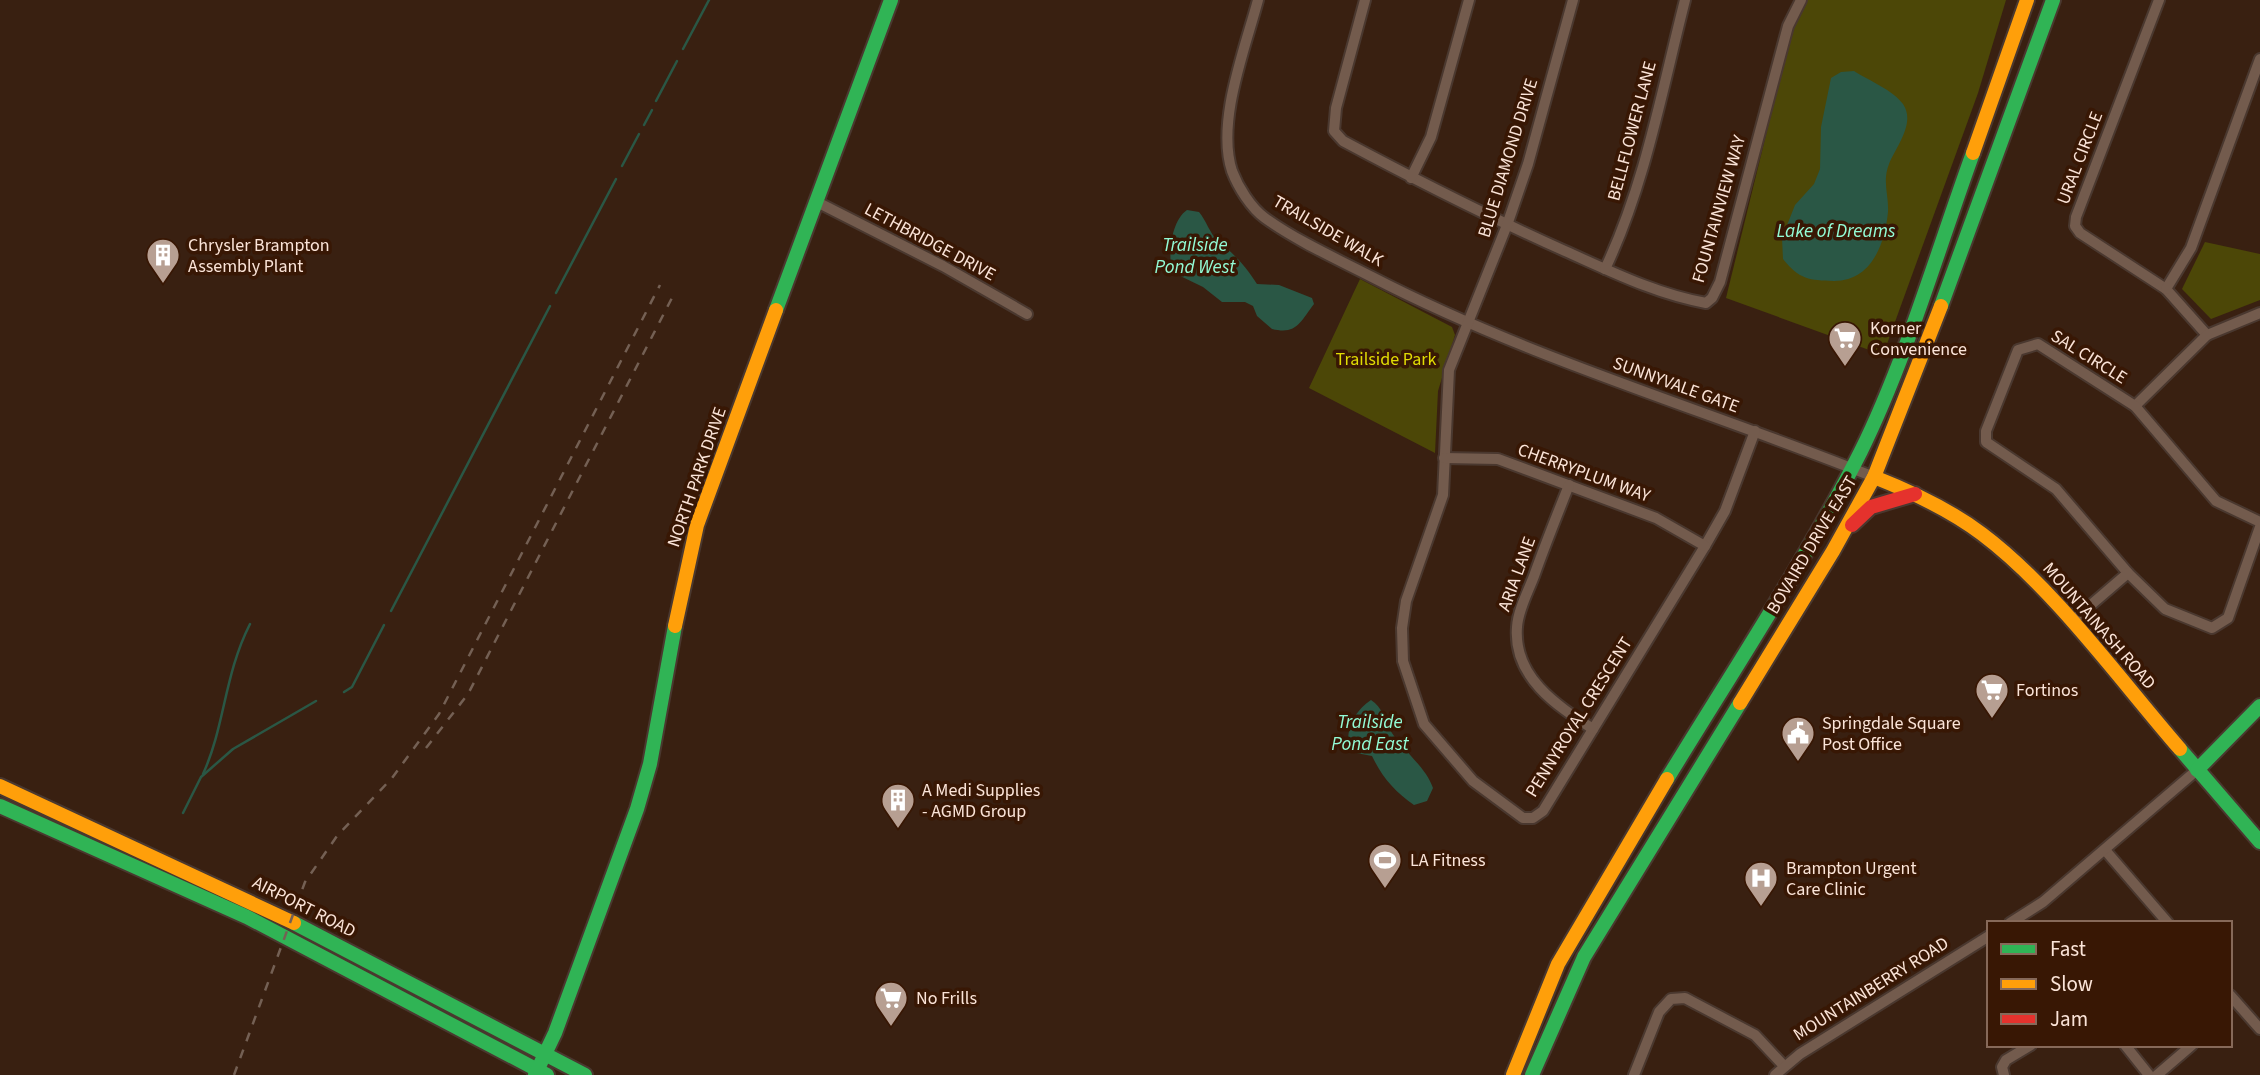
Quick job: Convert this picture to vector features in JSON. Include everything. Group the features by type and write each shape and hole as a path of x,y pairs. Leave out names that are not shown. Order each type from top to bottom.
{"main road":[{"name":"NORTH PARK DRIVE","path":"540,1073 637,808 650,764 683,583 697,525 891,0"},
{"name":"BOVAIRD DRIVE EAST","path":"1513,1075 1558,964 1615,863 1794,573 1853,468 1903,348 2026,0"},
{"name":"BOVAIRD DRIVE EAST","path":"1532,1075 1573,978 1627,883 1843,533 1874,477 1915,377 2053,0"},
{"name":"MOUNTAINASH ROAD","path":"1874,477 1958,516 1998,543 2071,622 2260,842"},
{"path":"1843,533 1871,508 1915,494"},
{"path":"2197,770 2260,706"},
{"name":"AIRPORT ROAD","path":"0,786 257,904 585,1075"},
{"name":"AIRPORT ROAD","path":"0,806 247,917 540,1073"},
{"path":"1615,863 1627,883"}],"street":[{"name":"TRAILSIDE WALK","path":"1258,0 1228,121 1227,150 1243,194 1263,217 1414,299 1468,323"},
{"name":"FOUNTAINVIEW WAY","path":"1365,0 1336,107 1334,131 1343,141 1507,225 1605,269 1706,303 1712,298 1720,282 1788,26 1801,0"},
{"path":"1411,178 1431,136 1469,0"},
{"name":"BLUE DIAMOND DRIVE","path":"1468,323 1528,164 1573,0"},
{"name":"BELLFLOWER LANE","path":"1605,269 1623,231 1634,195 1685,0"},
{"name":"URAL CIRCLE","path":"2160,0 2076,217 2075,226 2080,233 2166,289 2207,335"},
{"path":"2166,289 2191,248 2260,59"},
{"name":"LETHBRIDGE DRIVE","path":"817,202 943,266 1027,314"},
{"path":"2135,406 2207,335 2260,313"},
{"name":"SUNNYVALE GATE","path":"1468,323 1547,357 1755,431 1874,477"},
{"name":"PENNYROYAL CRESCENT","path":"1468,323 1449,370 1443,495 1405,601 1403,661 1424,724 1473,781 1523,818 1534,818 1543,811 1705,546 1724,511 1755,431"},
{"name":"SAL CIRCLE","path":"2038,344 2135,406 2216,501 2260,524 2228,618 2212,628 2165,609 2128,573 2056,489 1986,442 1986,431 2018,350 2028,345 2038,344"},
{"name":"CHERRYPLUM WAY","path":"1444,458 1498,460 1656,518 1705,546"},
{"name":"ARIA LANE","path":"1569,485 1523,604 1517,625 1518,647 1523,666 1546,696 1593,729"},
{"path":"2071,622 2128,573"},
{"path":"2013,921 2043,902 2197,770"},
{"path":"2105,850 2166,921"},
{"name":"MOUNTAINBERRY ROAD","path":"1775,1075 1784,1066 1987,937"},
{"path":"1634,1075 1659,1012 1671,999 1685,998 1755,1035 1784,1066"},
{"path":"2235,1009 2260,1029"},
{"path":"2004,1075 2002,1067 2006,1060 2028,1047"},
{"path":"2127,1047 2148,1075"},
{"path":"2157,1075 2190,1047"}],"green space":[{"path":"1807,0 2006,0 1978,93 1883,355 1726,298 1791,33"},
{"path":"2205,242 2260,254 2260,300 2211,319 2182,289"},
{"name":"Trailside Park","path":"1360,279 1452,327 1455,335 1438,391 1435,453 1309,388"}],"water":[{"name":"Lake of Dreams","path":"1854,71 1893,94 1906,111 1906,127 1887,171 1888,212 1884,236 1874,258 1858,275 1834,281 1811,279 1800,275 1783,259 1782,238 1795,205 1814,184 1820,169 1821,127 1831,78 1841,72"},
{"name":"Trailside Pond West","path":"1187,210 1199,212 1215,238 1239,261 1257,284 1279,285 1312,298 1314,304 1297,326 1287,330 1272,329 1257,316 1253,306 1245,302 1222,302 1203,287 1172,272 1172,238 1177,222"},
{"name":"Trailside Pond East","path":"1371,700 1380,709 1394,736 1429,780 1433,788 1427,801 1414,805 1390,784 1372,756 1351,752 1349,730 1355,716"}],"waterway":[{"path":"683,49 709,0"},
{"path":"656,101 677,61"},
{"path":"644,125 652,110"},
{"path":"622,166 639,134"},
{"path":"556,293 616,179"},
{"path":"391,611 550,306"},
{"path":"203,774 216,737 235,662 250,624"},
{"path":"344,692 352,687 384,625"},
{"path":"183,813 201,777 233,749 316,701"}],"railway":[{"path":"234,1075 305,882 337,836 392,778 439,714 660,285"},
{"path":"426,748 468,694 675,292"}],"traffic: fast":[{"path":"776,310 891,0"},
{"path":"1941,306 2053,0"},
{"path":"1667,779 1792,576 1861,451 1893,380 1973,153"},
{"path":"535,1075 555,1033 637,809 650,764 675,626"},
{"path":"1532,1075 1584,957 1740,703"},
{"path":"2197,770 2260,706"},
{"path":"2180,749 2260,842"},
{"path":"0,806 247,917 547,1075"},
{"path":"294,923 585,1075"}],"traffic: slow":[{"path":"1973,153 2027,0"},
{"path":"1740,703 1833,551 1874,477 1941,306"},
{"path":"675,626 697,525 776,310"},
{"path":"1874,477 1957,517 2009,556 2086,636 2180,749"},
{"path":"1513,1075 1558,964 1667,779"},
{"path":"0,786 294,923"}],"traffic: jam":[{"path":"1852,525 1871,507 1915,494"}],"place":[{"name":"Chrysler Brampton Assembly Plant","path":"163,285"},
{"name":"Korner Convenience","path":"1845,368"},
{"name":"Fortinos","path":"1992,720"},
{"name":"Springdale Square Post Office","path":"1798,763"},
{"name":"A Medi Supplies - AGMD Group","path":"898,830"},
{"name":"LA Fitness","path":"1385,890"},
{"name":"Brampton Urgent Care Clinic","path":"1761,908"},
{"name":"No Frills","path":"891,1028"}]}
